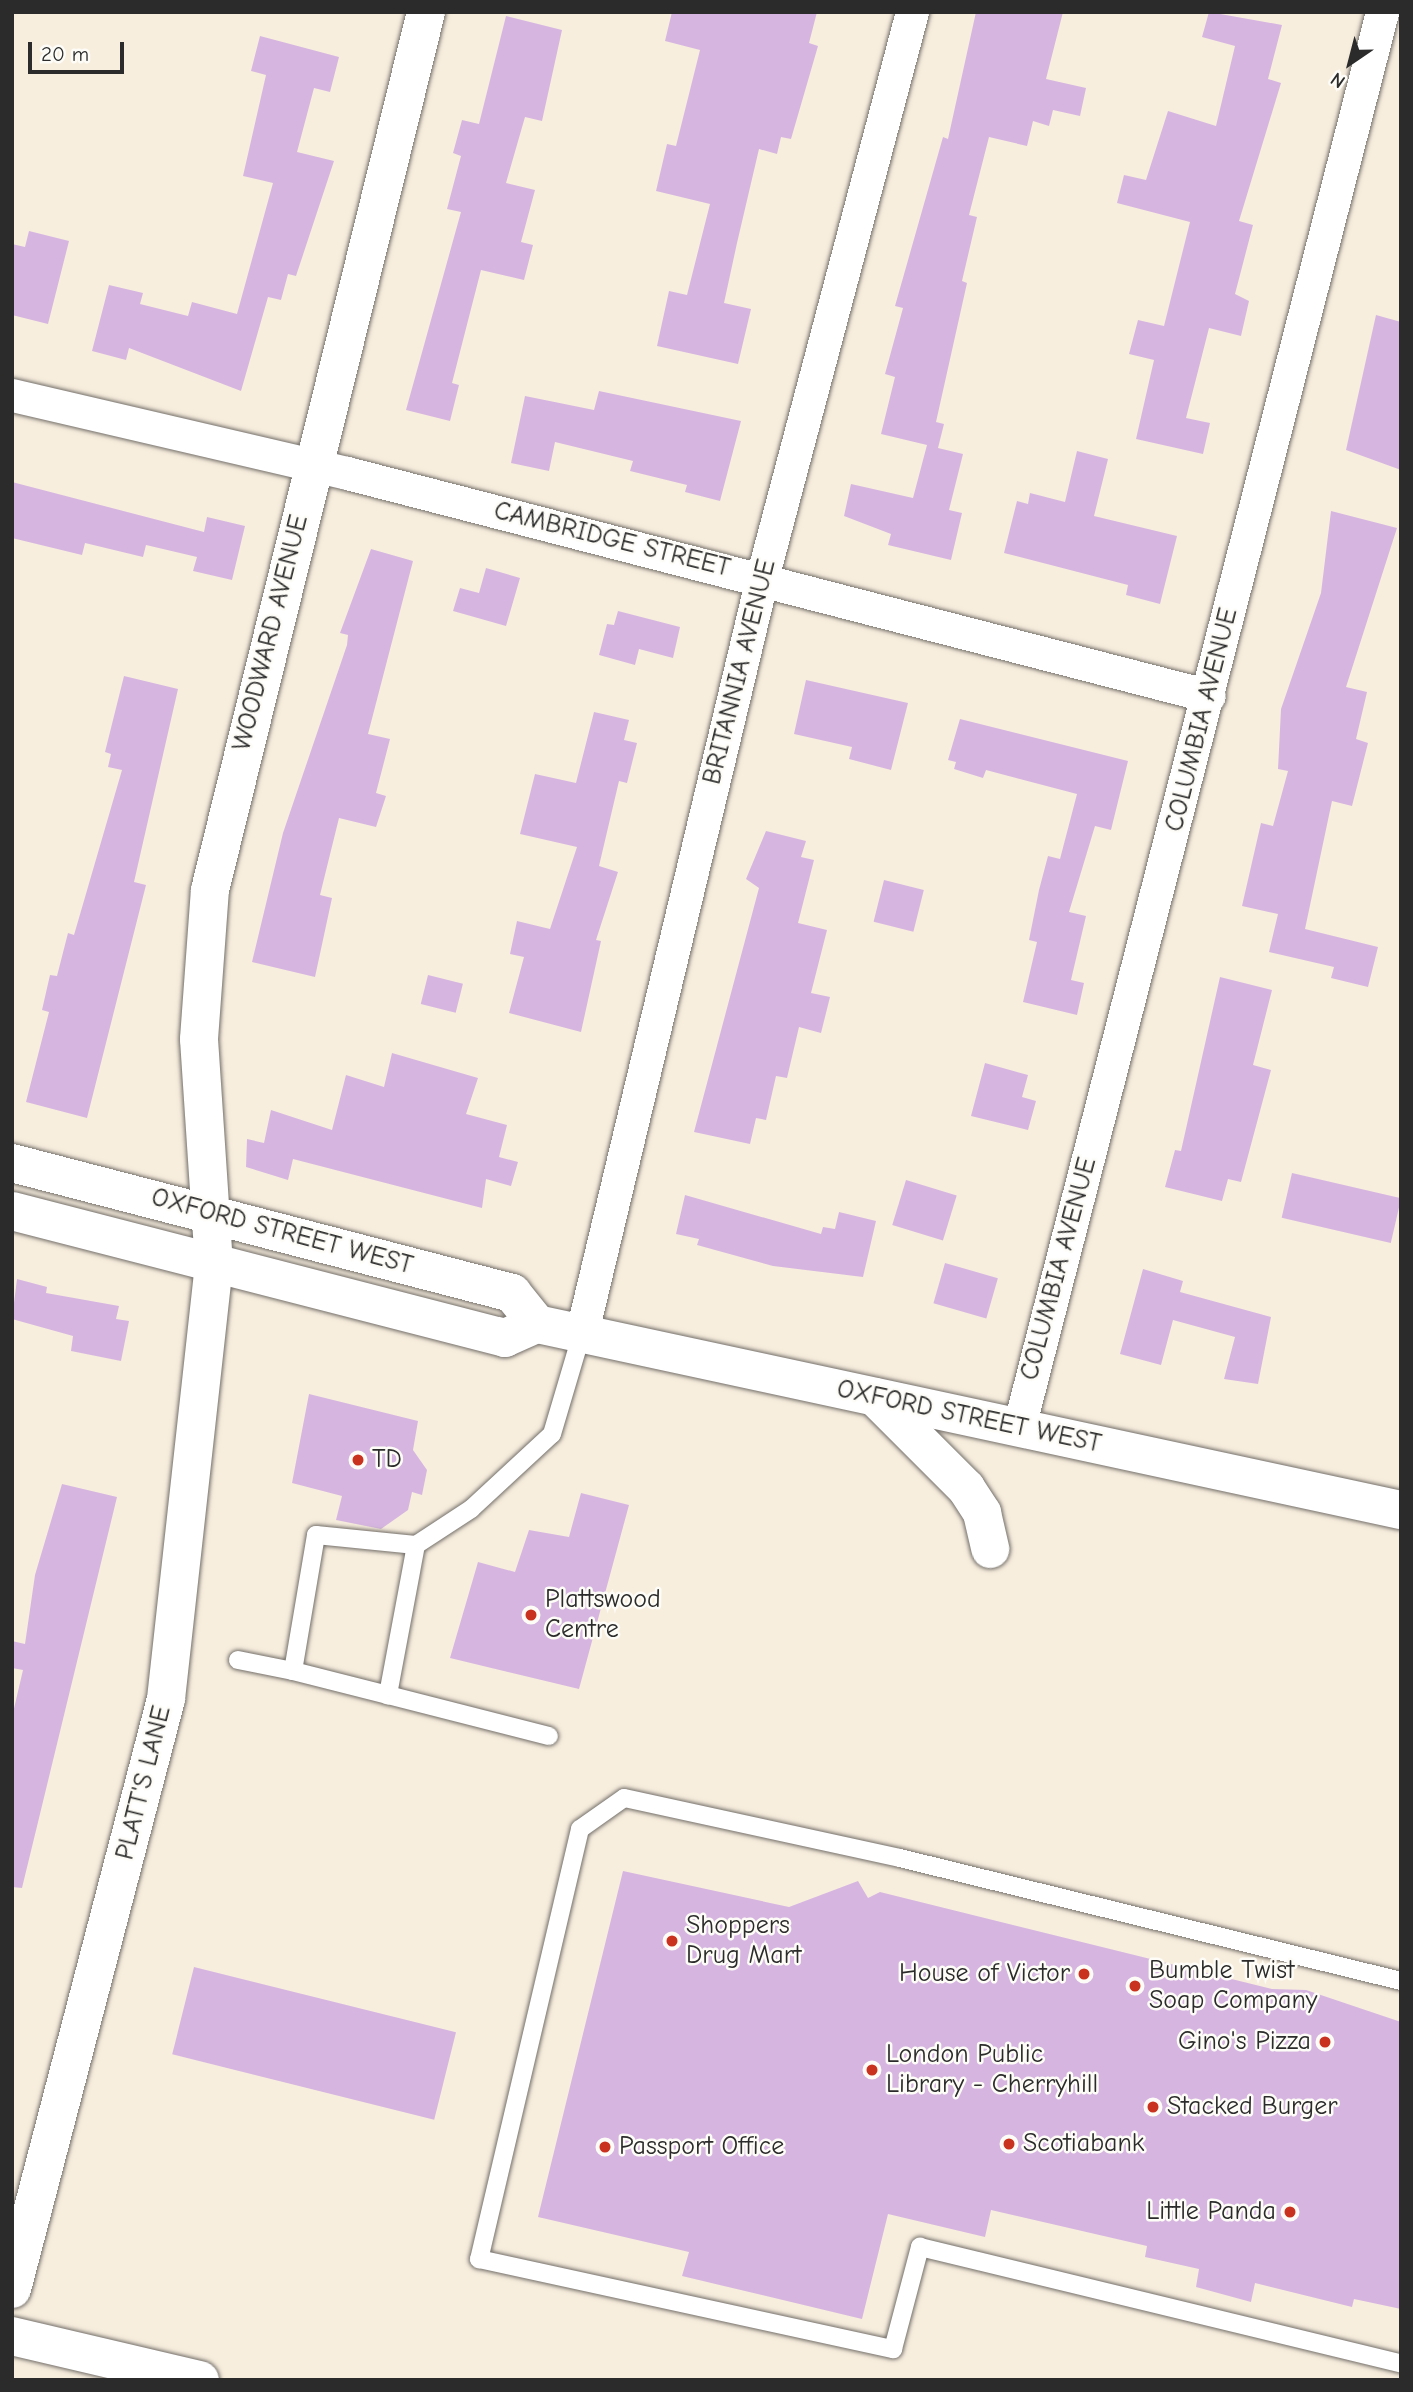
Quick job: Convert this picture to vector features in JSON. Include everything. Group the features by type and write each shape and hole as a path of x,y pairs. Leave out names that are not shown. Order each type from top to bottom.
{"street":[{"name":"WOODWARD AVENUE","path":"214,1265 214,1218 199,1039 210,890 426,12"},
{"name":"BRITANNIA AVENUE","path":"581,1336 762,578 912,12"},
{"name":"COLUMBIA AVENUE","path":"1018,1427 1209,696 1382,12"},
{"name":"CAMBRIDGE STREET","path":"12,395 313,465 762,578 1209,696"},
{"name":"OXFORD STREET WEST","path":"12,1163 214,1218 512,1293 537,1324 581,1336 1401,1510"},
{"name":"OXFORD STREET WEST","path":"12,1211 505,1338 537,1324"},
{"name":"PLATT'S LANE","path":"12,2289 166,1699 214,1265"},
{"path":"875,1397 966,1488 982,1513 990,1549"},
{"path":"12,2336 200,2380"}],"lane":[{"path":"293,1671 316,1535 416,1545 471,1509 552,1434 581,1336"},
{"path":"388,1695 416,1545"},
{"path":"238,1660 293,1671 549,1736"},
{"path":"1401,1981 900,1858 624,1798 580,1829 479,2259 893,2349 920,2248 1401,2363"}],"building":[{"path":"672,12 817,12 809,43 818,46 791,139 781,137 777,154 759,149 737,243 724,303 751,309 738,364 657,346 669,291 687,295 710,204 656,191 667,144 676,146 700,50 665,41"},
{"path":"976,12 1063,12 1046,79 1086,88 1080,116 1053,110 1049,126 1033,121 1027,146 989,137 969,215 977,217 962,281 967,283 936,422 944,424 938,448 963,454 949,510 962,513 951,560 888,545 891,534 844,516 851,484 913,498 927,445 881,434 895,377 885,374 903,308 895,306 943,137 948,139"},
{"path":"1209,12 1282,25 1268,79 1281,83 1239,221 1253,225 1235,294 1249,301 1241,336 1209,328 1186,418 1210,423 1203,454 1136,439 1154,360 1129,354 1138,320 1164,326 1190,222 1117,203 1124,175 1146,180 1168,111 1216,126 1235,46 1202,37"},
{"path":"506,16 562,30 542,121 525,117 506,183 535,190 521,242 533,245 524,280 481,270 452,383 459,385 450,421 406,410 461,212 447,209 461,156 453,153 462,120 479,124"},
{"path":"260,36 339,57 330,92 314,88 297,152 334,161 296,276 288,274 281,300 268,297 241,391 129,348 126,360 92,351 109,285 143,293 140,304 188,316 192,302 237,314 273,183 243,176 266,75 251,71"},
{"path":"29,231 69,241 48,324 12,315 12,244 25,247"},
{"path":"1376,315 1401,322 1401,470 1346,450"},
{"path":"599,391 741,421 720,501 685,492 687,485 630,471 633,461 555,442 549,471 511,463 525,396 594,410"},
{"path":"1077,451 1108,459 1094,516 1177,536 1160,604 1126,595 1128,585 1004,553 1017,501 1028,504 1030,493 1065,502"},
{"path":"12,482 204,532 207,517 245,526 232,580 193,571 197,557 146,545 143,557 85,543 82,555 12,538"},
{"path":"1331,511 1397,528 1346,687 1367,692 1356,739 1368,743 1352,806 1332,801 1305,929 1378,947 1368,987 1331,978 1334,967 1269,952 1278,914 1242,906 1261,823 1273,826 1288,771 1278,769 1281,709 1321,593"},
{"path":"371,549 413,561 368,734 390,739 376,793 386,796 376,827 339,818 320,895 332,898 315,977 252,962 283,833 347,645 348,635 340,633"},
{"path":"486,568 520,578 506,626 453,611 460,588 479,593"},
{"path":"618,611 680,627 673,658 639,649 635,665 599,655 607,624 614,625"},
{"path":"124,676 178,689 134,882 146,885 87,1118 26,1102 49,1012 42,1010 50,975 57,976 68,933 74,935 122,770 108,767 111,754 105,752"},
{"path":"806,680 908,703 891,770 849,759 852,747 794,734"},
{"path":"594,712 629,720 624,740 637,743 627,783 619,781 599,866 618,872 596,940 601,941 581,1032 509,1013 524,957 510,954 517,921 550,929 577,847 520,834 535,774 576,783"},
{"path":"960,719 1128,761 1111,830 1095,826 1069,912 1086,916 1071,980 1084,983 1077,1015 1023,1002 1037,942 1029,940 1039,890 1048,856 1060,859 1077,794 986,770 983,778 954,769 956,762 948,760"},
{"path":"766,831 806,841 801,857 814,860 798,923 827,930 811,993 830,997 821,1033 799,1027 787,1078 776,1076 766,1120 756,1118 750,1144 694,1132 759,888 746,879"},
{"path":"884,880 924,890 913,932 874,922"},
{"path":"428,975 463,984 456,1013 421,1004"},
{"path":"1220,977 1272,990 1253,1065 1271,1070 1241,1182 1228,1179 1222,1201 1165,1187 1175,1150 1181,1151"},
{"path":"392,1053 478,1078 466,1114 507,1125 499,1157 518,1162 511,1186 486,1179 482,1208 293,1159 288,1180 246,1167 247,1139 264,1143 271,1110 332,1130 346,1075 384,1087"},
{"path":"985,1063 1028,1075 1022,1097 1036,1101 1028,1130 971,1116"},
{"path":"1292,1173 1401,1198 1391,1243 1282,1218"},
{"path":"906,1180 957,1195 943,1240 892,1225"},
{"path":"685,1195 821,1234 823,1227 835,1229 839,1212 876,1221 863,1277 773,1266 697,1245 699,1239 676,1234"},
{"path":"945,1263 998,1278 986,1319 933,1303"},
{"path":"1143,1269 1183,1281 1180,1292 1271,1317 1258,1384 1224,1379 1235,1337 1173,1320 1161,1365 1120,1354"},
{"path":"17,1279 47,1287 46,1293 119,1306 116,1319 129,1321 121,1361 71,1351 73,1336 12,1319"},
{"name":"TD","path":"309,1394 418,1421 413,1450 427,1470 422,1495 412,1492 408,1510 381,1529 336,1520 342,1496 292,1483"},
{"path":"62,1484 117,1497 22,1888 12,1887 12,1717 23,1670 12,1668 12,1641 25,1644 35,1575"},
{"name":"Plattswood Centre","path":"581,1493 629,1505 579,1689 450,1658 478,1562 515,1572 529,1530 569,1537"},
{"path":"623,1871 789,1907 858,1881 868,1898 880,1892 1272,1989 1306,1990 1401,2022 1401,2309 1354,2299 1352,2307 1255,2283 1251,2302 1196,2287 1199,2269 1145,2257 1147,2246 991,2210 985,2237 888,2214 862,2319 682,2276 689,2252 538,2217"},
{"path":"194,1967 456,2032 434,2120 172,2054"}],"place":[{"name":"TD","path":"358,1460"},
{"name":"Plattswood Centre","path":"531,1615"},
{"name":"Shoppers Drug Mart","path":"672,1941"},
{"name":"House of Victor","path":"1084,1974"},
{"name":"Bumble Twist Soap Company","path":"1135,1986"},
{"name":"Gino's Pizza","path":"1325,2042"},
{"name":"London Public Library - Cherryhill","path":"872,2070"},
{"name":"Stacked Burger","path":"1153,2107"},
{"name":"Scotiabank","path":"1009,2144"},
{"name":"Passport Office","path":"605,2147"},
{"name":"Little Panda","path":"1290,2212"}]}
